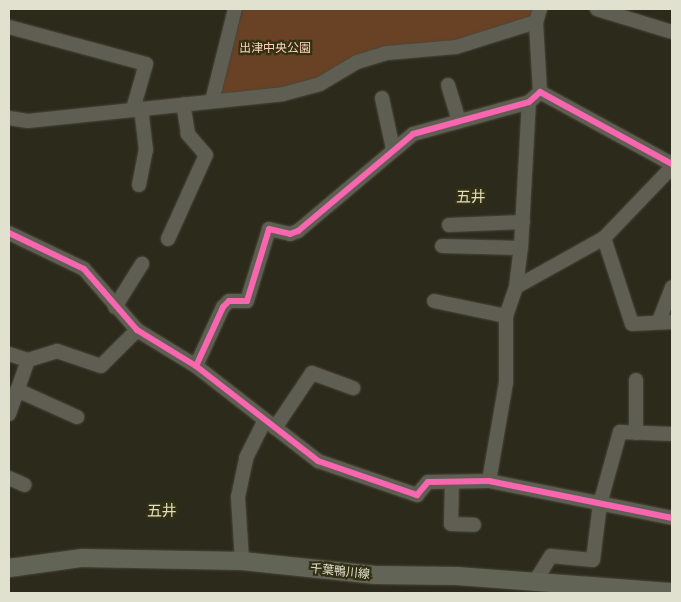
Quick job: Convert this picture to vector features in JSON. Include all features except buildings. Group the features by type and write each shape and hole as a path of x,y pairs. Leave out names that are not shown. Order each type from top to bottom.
{"main road":[{"name":"千葉鴨川線","path":"9,568 82,558 242,561 375,575 457,576 672,592"}],"street":[{"path":"212,101 235,9"},
{"path":"597,9 672,32"},
{"path":"9,118 28,121 284,94 320,84 357,62 387,52 456,46 538,15 540,92 529,102 413,134 298,231 290,234 269,229 247,301 229,301 223,307 196,366"},
{"path":"9,27 146,64 137,109 146,150 139,185"},
{"path":"448,85 459,121"},
{"path":"516,287 604,238 672,166 540,92"},
{"path":"382,98 393,149"},
{"path":"489,481 506,383 506,316 516,287 521,248 529,102"},
{"path":"168,239 206,155 188,134 183,104"},
{"path":"449,226 523,222"},
{"path":"9,233 84,269 115,307 137,330 196,366 318,461 418,495 428,482 489,481 672,518"},
{"path":"604,238 632,324 666,321 672,287"},
{"path":"442,246 521,248"},
{"path":"115,307 142,264"},
{"path":"434,301 506,316"},
{"path":"9,354 28,360 57,351 101,366 137,330"},
{"path":"9,414 28,360"},
{"path":"242,561 238,497 246,458 270,424 312,372 353,388"},
{"path":"636,380 636,433"},
{"path":"17,390 77,417"},
{"path":"534,583 551,556 593,560 600,504 620,432 672,434"},
{"path":"9,478 25,485"},
{"path":"452,482 452,524 474,525"}],"green space":[{"name":"出津中央公園","path":"243,9 535,9 533,16 458,40 285,88 222,94 220,91"}],"cycle path":[{"path":"196,366 223,307 229,301 247,301 269,229 290,234 298,231 413,134 529,102 540,92 672,164"},
{"path":"9,233 84,269 137,330 196,366 318,461 417,495 428,482 489,481 672,518"}],"district":[{"name":"五井","path":"471,197"},
{"name":"五井","path":"162,511"}]}
